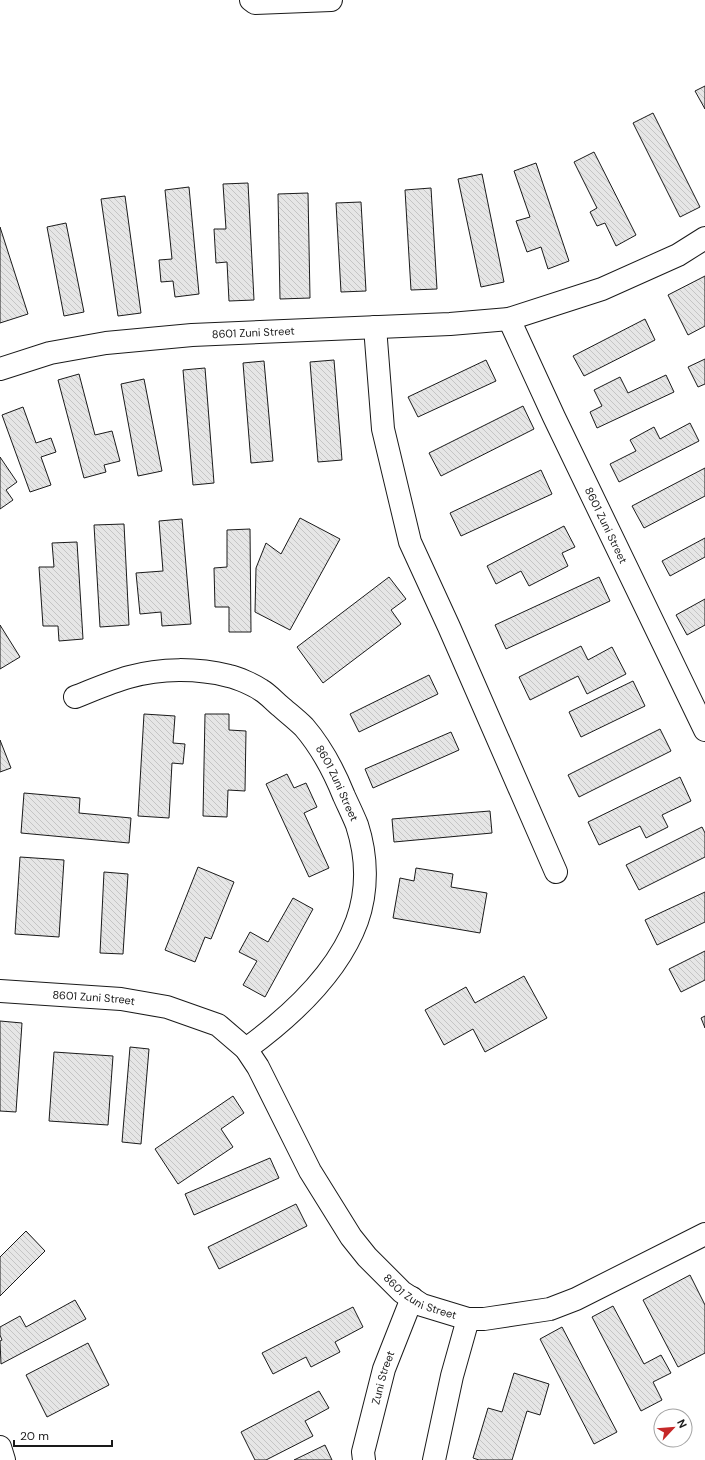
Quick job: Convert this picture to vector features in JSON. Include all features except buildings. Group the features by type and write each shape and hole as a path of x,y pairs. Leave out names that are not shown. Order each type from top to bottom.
{"street":[{"path":"251,0 255,3 331,0"},
{"name":"8601 Zuni Street","path":"0,369 50,353 106,343 192,335 450,324 509,319 602,289 678,255 705,238"},
{"name":"8601 Zuni Street","path":"509,319 554,417 705,730"},
{"path":"374,327 383,429 410,542 449,627 556,872"},
{"name":"8601 Zuni Street","path":"75,697 128,678 150,672 196,670 231,676 261,689 303,726 321,750 335,774 357,825 363,849 365,876 363,902 357,922 342,954 326,975 299,1005 269,1032 246,1049"},
{"name":"8601 Zuni Street","path":"0,991 121,999 167,1007 218,1025 246,1049 258,1067 310,1171 351,1237 367,1257 402,1292 422,1305 468,1319 484,1319 550,1309 576,1300 705,1234"},
{"name":"Zuni Street","path":"364,1460 363,1452 384,1369 412,1298"},
{"path":"434,1460 452,1376 468,1319"},
{"path":"0,1447 4,1460"}]}
